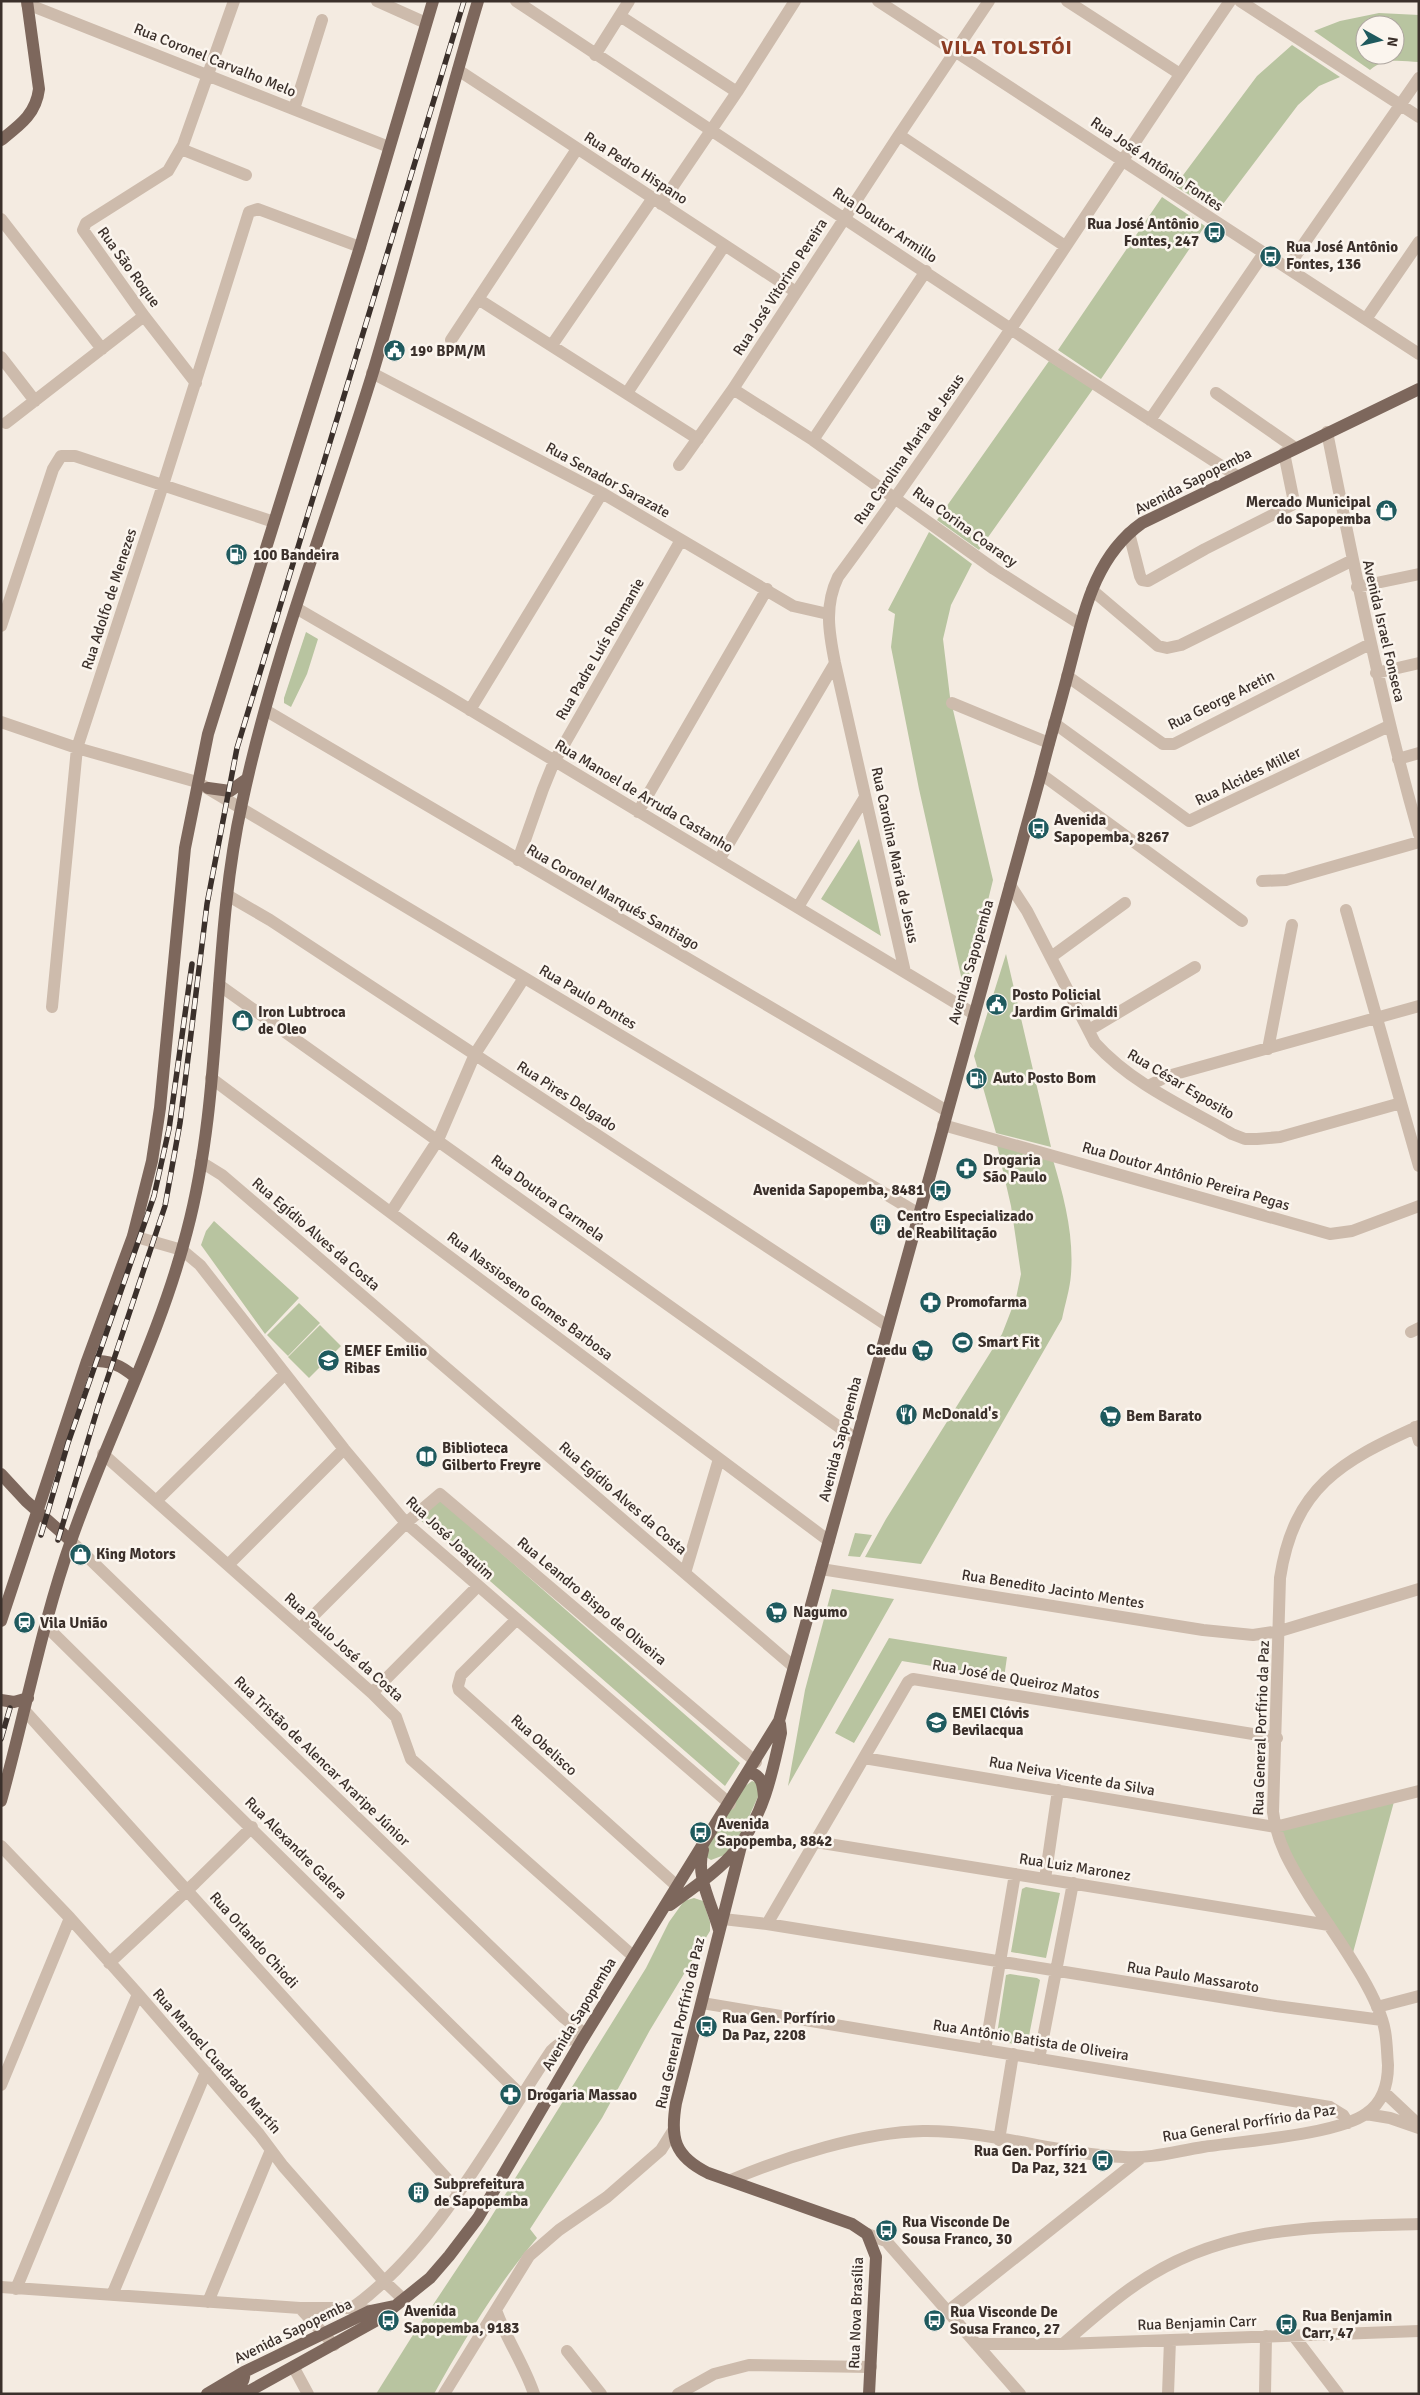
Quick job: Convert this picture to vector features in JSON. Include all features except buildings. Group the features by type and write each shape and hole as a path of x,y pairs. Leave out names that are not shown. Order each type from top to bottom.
{"main road":[{"path":"2,1616 87,1361 133,1236 152,1161 185,848 202,785 208,734 360,247 433,1"},
{"path":"1,1801 46,1626 71,1541 103,1454 159,1320 182,1250 201,1162 211,1078 227,895 240,808 265,710 372,373 478,1"},
{"path":"1,140 24,122 38,102 39,89 27,2"},
{"name":"Avenida Sapopemba","path":"244,2394 378,2320 430,2278 478,2218 633,1956 666,1908 779,1721 1041,774 1080,624 1092,590 1106,560 1129,533 1142,523 1419,388"},
{"path":"202,785 230,791 247,779"},
{"path":"87,1361 102,1360 117,1364 136,1378"},
{"name":"Rua Tristão de Alencar Araripe Júnior","path":"1,1474 36,1511 71,1541"},
{"path":"1,1700 27,1704"},
{"name":"Avenida Sapopemba","path":"666,1908 722,1864 742,1842 765,1800 781,1733 779,1721"},
{"path":"1,1756 11,1765"},
{"path":"752,1768 760,1779 765,1800"},
{"name":"Rua General Porfírio da Paz","path":"669,2144 676,2103 742,1842"},
{"name":"Rua General Porfírio da Paz","path":"704,1845 701,1857 702,1879 721,1924"},
{"path":"669,2144 700,2169 852,2224 867,2234"},
{"name":"Rua Nova Brasília","path":"867,2234 876,2257 870,2394"},
{"name":"Avenida Sapopemba","path":"207,2394 244,2372 323,2336 370,2311 400,2302"},
{"path":"227,2394 241,2384 244,2380 244,2372"}],"street":[{"name":"Rua São Roque","path":"196,383 84,234 84,227 86,223 168,171 181,149 234,1"},
{"path":"377,1 426,23"},
{"name":"Rua Doutor Armillo","path":"516,1 532,6 595,56 711,130 1237,476"},
{"path":"595,56 629,1"},
{"path":"552,345 711,130 795,1"},
{"name":"Rua José Antônio Fontes","path":"878,1 1419,354"},
{"name":"Rua José Vitorino Pereira","path":"679,466 733,389 899,134 989,1"},
{"path":"1067,1 1180,74"},
{"name":"Rua Carolina Maria de Jesus","path":"905,972 835,663 828,614 831,591 838,577 896,498 1012,328 1230,1"},
{"path":"1240,1 1419,117"},
{"name":"Rua Coronel Carvalho Melo","path":"27,2 389,147"},
{"path":"620,16 737,92"},
{"path":"294,109 322,20"},
{"name":"Rua Pedro Hispano","path":"458,70 796,292"},
{"path":"1287,268 1399,104 1419,78"},
{"path":"899,134 1065,246"},
{"path":"181,149 246,175"},
{"path":"451,340 577,149"},
{"name":"Rua Adolfo de Menezes","path":"52,1007 76,748 164,485 249,212 258,209 360,247"},
{"path":"1,219 102,349"},
{"path":"1366,319 1419,242"},
{"path":"627,392 724,246"},
{"path":"1150,420 1264,253"},
{"path":"813,440 926,272"},
{"path":"478,299 627,392 698,439"},
{"path":"6,424 144,316"},
{"path":"1,357 35,401"},
{"name":"Rua Senador Sarazate","path":"372,373 602,493 793,606 828,614"},
{"name":"Rua Corina Coaracy","path":"733,389 813,440 994,569 1080,624"},
{"path":"1129,533 1140,576 1142,580 1148,581 1204,549 1292,505 1289,450 1216,393"},
{"name":"Avenida Israel Fonseca","path":"1327,432 1351,561 1376,673 1419,834"},
{"path":"1,626 53,468 61,456 75,456 274,522"},
{"path":"470,710 602,493"},
{"name":"Rua Padre Luís Roumanie","path":"518,860 554,762 681,540"},
{"path":"1092,590 1158,646 1167,648 1181,646 1351,561"},
{"path":"1357,587 1419,574"},
{"path":"638,812 767,589"},
{"name":"Rua Manoel de Arruda Castanho","path":"296,608 470,710 974,1014"},
{"name":"Rua George Aretin","path":"1067,676 1163,744 1174,744 1370,644"},
{"path":"719,860 835,663"},
{"path":"1376,673 1419,664"},
{"path":"952,703 1049,743"},
{"name":"Rua Coronel Marqués Santiago","path":"265,710 947,1111"},
{"name":"Rua Paulo Pontes","path":"1,722 76,748 202,785 919,1214"},
{"name":"Rua Alcides Miller","path":"1054,724 1184,819 1189,820 1389,726"},
{"path":"1398,759 1419,754"},
{"path":"1041,774 1242,922"},
{"path":"798,907 866,797"},
{"path":"1262,881 1286,880 1419,842"},
{"name":"Rua César Esposito","path":"1010,885 1027,911 1095,1043 1107,1057 1148,1086 1232,1134 1251,1139 1280,1137 1401,1103"},
{"name":"Rua Pires Delgado","path":"227,895 270,920 888,1326"},
{"path":"1051,957 1125,903"},
{"path":"1346,910 1419,1166"},
{"path":"1268,1049 1292,925"},
{"path":"1088,1030 1195,967"},
{"path":"391,1212 438,1140 475,1054 524,978"},
{"name":"Rua Doutora Carmela","path":"219,985 856,1439"},
{"path":"1148,1086 1168,1076 1419,1006"},
{"name":"Rua Nassioseno Gomes Barbosa","path":"211,1078 829,1541"},
{"name":"Rua Doutor Antônio Pereira Pegas","path":"943,1125 1330,1234 1352,1231 1419,1206"},
{"name":"Rua Egídio Alves da Costa","path":"201,1162 222,1175 794,1667"},
{"name":"Rua José Joaquim","path":"133,1236 182,1250 200,1266 344,1450 406,1523 730,1804"},
{"path":"156,1501 285,1374"},
{"path":"1417,1426 1419,1441"},
{"name":"Rua General Porfírio da Paz","path":"732,2180 768,2165 856,2140 894,2133 944,2132 1112,2156 1142,2157 1317,2130 1348,2123 1366,2114 1378,2104 1384,2092 1388,2066 1382,2020 1377,2007 1329,1925 1290,1864 1278,1840 1275,1827 1273,1812 1277,1738 1280,1578 1284,1552 1296,1519 1314,1492 1333,1473 1354,1458 1417,1426"},
{"path":"228,1565 344,1450"},
{"name":"Rua Paulo José da Costa","path":"103,1454 372,1693 396,1717 411,1759 633,1956"},
{"path":"685,1573 719,1459"},
{"name":"Rua Leandro Bispo de Oliveira","path":"406,1523 437,1495 443,1495 752,1768"},
{"path":"300,1629 406,1523"},
{"name":"Rua Tristão de Alencar Araripe Júnior","path":"71,1541 584,2037"},
{"name":"Rua Benedito Jacinto Mentes","path":"821,1569 1203,1630 1253,1635 1280,1631 1419,1589"},
{"path":"372,1693 478,1586"},
{"name":"Rua Obelisco","path":"517,1619 461,1675 458,1686 460,1690 678,1887"},
{"name":"Rua Alexandre Galera","path":"46,1626 252,1827 521,2095"},
{"name":"Rua José de Queiroz Matos","path":"767,1924 908,1682 918,1678 1277,1738"},
{"name":"Rua Orlando Chiodi","path":"27,1704 188,1890 458,2192"},
{"name":"Rua Neiva Vicente da Silva","path":"864,1758 1275,1827"},
{"path":"1045,1879 1058,1790"},
{"path":"1275,1827 1419,1791"},
{"path":"109,1962 188,1890 252,1827"},
{"name":"Rua Luiz Maronez","path":"816,1842 1329,1925"},
{"name":"Rua Manoel Cuadrado Martín","path":"1,1846 70,1918 138,1994 400,2302"},
{"path":"985,2050 1015,1874"},
{"path":"1039,2059 1073,1883"},
{"path":"1,2085 70,1918"},
{"name":"Rua Paulo Massaroto","path":"721,1924 767,1924 1276,2006 1382,2020"},
{"path":"16,2289 138,1994"},
{"path":"1377,2007 1419,1996"},
{"name":"Rua Antônio Batista de Oliveira","path":"702,2003 1330,2107 1344,2115 1348,2123"},
{"path":"352,2308 384,2281 430,2231 554,2048 563,2032 563,2017"},
{"path":"554,2048 568,2039 584,2037"},
{"path":"554,2048 564,2052 571,2059"},
{"path":"999,2140 1013,2054"},
{"path":"112,2295 206,2072"},
{"path":"1384,2092 1419,2127"},
{"path":"1366,2114 1390,2118 1419,2127"},
{"path":"444,2394 529,2256 559,2230 607,2197 669,2144"},
{"path":"208,2302 271,2150"},
{"path":"948,2311 1142,2157"},
{"path":"1063,2344 1135,2285 1206,2248 1281,2230 1419,2224"},
{"path":"867,2234 886,2241 1020,2394"},
{"path":"876,2257 902,2261"},
{"path":"1,2287 300,2308 352,2308 370,2311"},
{"path":"300,2308 323,2336 334,2346"},
{"path":"496,2310 502,2328 527,2374 534,2394"},
{"name":"Rua Benjamin Carr","path":"976,2344 1063,2344 1293,2334 1419,2331"},
{"path":"1293,2334 1338,2394"},
{"path":"1265,2394 1266,2336"},
{"path":"1168,2394 1170,2340"},
{"path":"567,2352 601,2394"},
{"path":"678,2394 714,2374 749,2365 871,2367"},
{"path":"294,2368 308,2394"}],"green space":[{"path":"1379,13 1419,15 1419,62 1405,61 1405,15 1369,15"},
{"path":"1355,18 1355,60 1314,31 1340,21"},
{"path":"1292,45 1340,77 1319,86 1298,105 1217,212 1175,186 1257,76"},
{"path":"1363,65 1377,65 1370,70"},
{"path":"1162,197 1205,226 1101,379 1058,350"},
{"path":"1049,361 1093,389 979,550 937,520"},
{"path":"929,532 972,564 951,605 943,639 950,697 993,880 965,994 919,789 891,647 895,614 888,610"},
{"path":"306,632 318,639 307,674 291,707 284,703 284,698"},
{"path":"859,839 861,847 881,936 821,899"},
{"path":"1006,954 1051,1147 996,1133 974,1056"},
{"path":"997,1145 1053,1160 1070,1231 1072,1259 1069,1291 1062,1319 921,1564 865,1557 886,1519 1002,1334 1016,1298 1021,1274 1011,1206"},
{"path":"214,1221 299,1298 265,1334 201,1245 206,1231"},
{"path":"299,1303 320,1323 288,1356 267,1335"},
{"path":"320,1325 341,1346 309,1378 288,1357"},
{"path":"435,1500 442,1501 740,1763 725,1786 419,1519"},
{"path":"855,1533 872,1535 860,1557 848,1556"},
{"path":"832,1589 894,1599 788,1786 805,1690"},
{"path":"889,1638 1007,1657 1004,1678 902,1661 854,1743 835,1733"},
{"path":"752,1781 757,1783 761,1790 743,1830 727,1854 711,1860 706,1857 707,1847 744,1787"},
{"path":"1395,1798 1351,1960 1275,1827"},
{"path":"1026,1887 1060,1893 1046,1958 1011,1952 1022,1889"},
{"path":"694,1898 703,1901 710,1922 710,1931 650,2030 602,2118 530,2229 537,2238 508,2275 482,2313 434,2394 376,2394 488,2222 646,1968 669,1922 684,1901"},
{"path":"1010,1974 1040,1980 1027,2046 996,2041 1006,1975"}],"railway":[{"path":"58,1540 98,1407 165,1206 180,1123 207,904 237,748 464,1"},
{"path":"41,1535 68,1443 154,1196 169,1129 192,964"},
{"path":"1,1739 10,1708"}],"place":[{"name":"Rua José Antônio Fontes, 247","path":"1215,233"},
{"name":"Rua José Antônio Fontes, 136","path":"1270,256"},
{"name":"19º BPM/M","path":"394,351"},
{"name":"Mercado Municipal do Sapopemba","path":"1387,511"},
{"name":"100 Bandeira","path":"237,555"},
{"name":"Avenida Sapopemba, 8267","path":"1038,829"},
{"name":"Posto Policial Jardim Grimaldi","path":"996,1004"},
{"name":"Iron Lubtroca de Oleo","path":"242,1021"},
{"name":"Auto Posto Bom","path":"977,1078"},
{"name":"Drogaria São Paulo","path":"967,1169"},
{"name":"Avenida Sapopemba, 8481","path":"940,1190"},
{"name":"Centro Especializado de Reabilitação","path":"881,1225"},
{"name":"Promofarma","path":"930,1302"},
{"name":"Smart Fit","path":"962,1342"},
{"name":"Caedu","path":"923,1350"},
{"name":"EMEF Emilio Ribas","path":"328,1360"},
{"name":"McDonald's","path":"906,1414"},
{"name":"Bem Barato","path":"1110,1416"},
{"name":"Biblioteca Gilberto Freyre","path":"426,1457"},
{"name":"King Motors","path":"80,1554"},
{"name":"Nagumo","path":"777,1612"},
{"name":"Vila União","path":"24,1623"},
{"name":"EMEI Clóvis Bevilacqua","path":"936,1722"},
{"name":"Avenida Sapopemba, 8842","path":"701,1833"},
{"name":"Rua Gen. Porfírio Da Paz, 2208","path":"706,2027"},
{"name":"Drogaria Massao","path":"511,2095"},
{"name":"Rua Gen. Porfírio Da Paz, 321","path":"1103,2160"},
{"name":"Subprefeitura de Sapopemba","path":"418,2193"},
{"name":"Rua Visconde De Sousa Franco, 30","path":"886,2231"},
{"name":"Avenida Sapopemba, 9183","path":"388,2320"},
{"name":"Rua Visconde De Sousa Franco, 27","path":"934,2321"},
{"name":"Rua Benjamin Carr, 47","path":"1286,2325"}],"district":[{"name":"VILA TOLSTÓI","path":"1007,47"}]}
